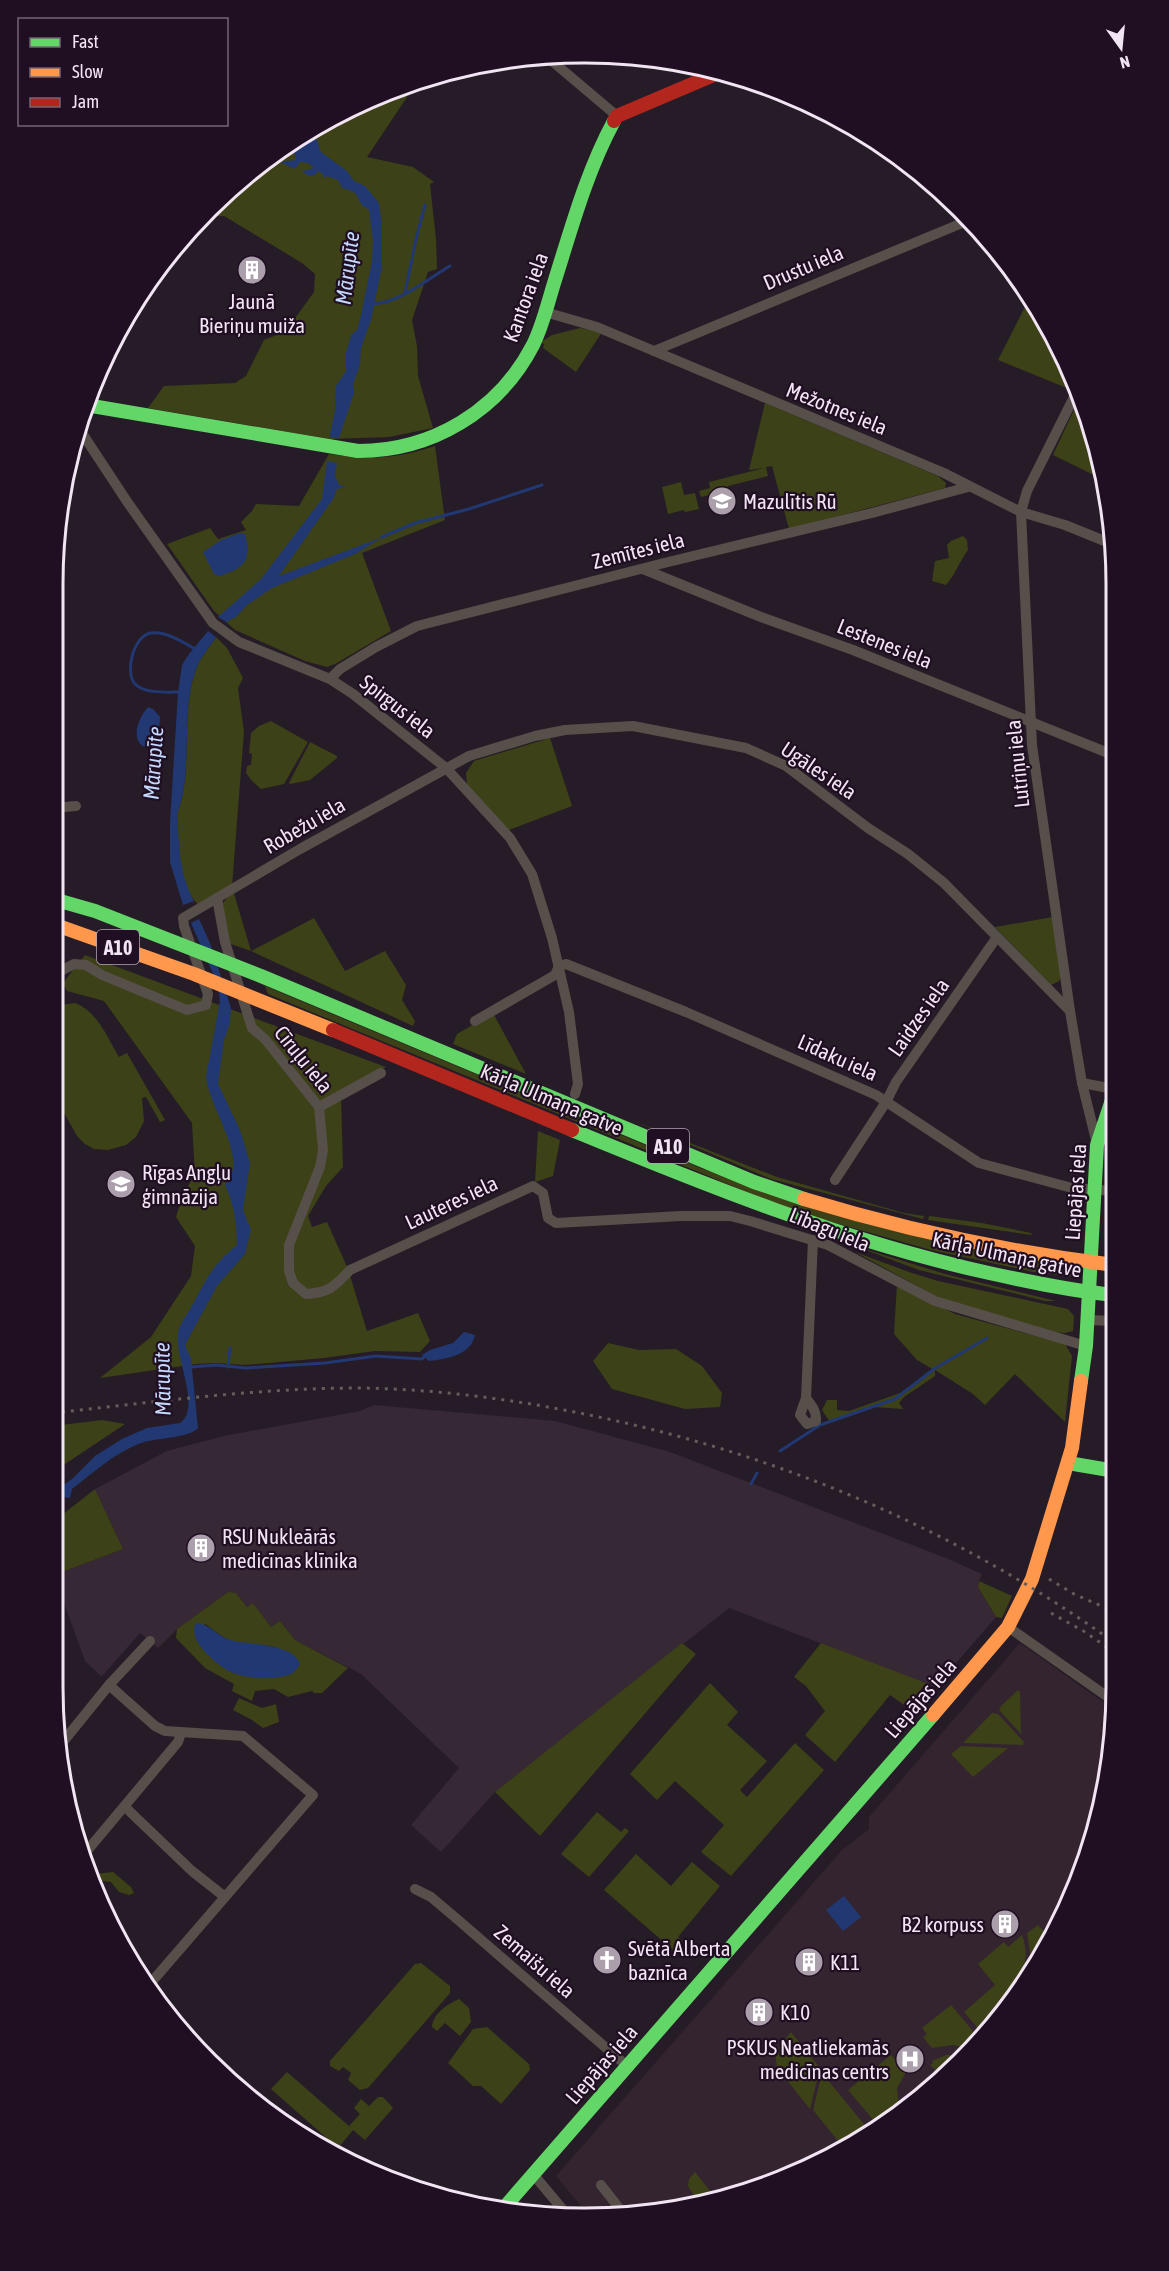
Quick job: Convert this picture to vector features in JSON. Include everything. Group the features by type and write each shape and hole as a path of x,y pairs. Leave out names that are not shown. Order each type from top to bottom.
{"main road":[{"path":"617,116 707,78"},
{"name":"Kantora iela","path":"95,407 358,451 393,449 444,434 484,408 514,376 534,344 592,165 617,116"},
{"name":"Kārļa Ulmaņa gatve","path":"63,902 95,911 261,976 732,1173 804,1199 874,1220 966,1241 1106,1263"},
{"name":"Kārļa Ulmaņa gatve","path":"63,927 183,969 682,1176 799,1221 959,1267 1089,1293 1106,1294"},
{"name":"Liepājas iela","path":"508,2203 1008,1627 1035,1571 1068,1463 1086,1346 1097,1144 1106,1118"},
{"path":"1068,1463 1106,1469"}],"street":[{"path":"555,64 617,116"},
{"name":"Drustu iela","path":"654,351 960,224"},
{"name":"Mežotnes iela","path":"545,312 597,327 944,473 1021,512 1038,516 1104,541"},
{"name":"Lutriņu iela","path":"1072,401 1027,491 1021,512 1032,745 1070,1011 1082,1083 1097,1144"},
{"name":"Spirgus iela","path":"85,437 213,623 239,642 330,679 377,711 446,768 510,838 532,874 559,966 570,1022 578,1084 575,1094"},
{"name":"Zemītes iela","path":"330,679 340,669 376,647 417,626 968,487"},
{"name":"Lestenes iela","path":"643,569 761,617 853,650 1106,752"},
{"name":"Ugāles iela","path":"446,768 469,756 536,736 596,727 633,726 746,748 786,766 868,828 908,854 944,883 1070,1011"},
{"name":"Robežu iela","path":"63,970 74,964 86,965 102,975 187,1010 206,1005 208,994 183,918 446,768"},
{"path":"63,807 76,806"},
{"name":"Cīruļu iela","path":"217,898 225,942 252,1028 265,1039 320,1107 323,1150 320,1167 290,1245 289,1271 293,1283 306,1294 321,1293 333,1287 350,1270"},
{"name":"Laidzes iela","path":"835,1180 886,1102 896,1082 997,938"},
{"name":"Līdaku iela","path":"559,966 566,964 686,1012 865,1090 979,1163 1072,1188 1106,1191"},
{"path":"475,1021 555,975 559,966"},
{"path":"320,1107 381,1073"},
{"path":"1082,1083 1106,1088"},
{"name":"Lauteres iela","path":"350,1270 532,1186 543,1193 548,1218"},
{"name":"Lībagu iela","path":"548,1218 556,1223 681,1216 730,1216 828,1245 876,1268 934,1301 1086,1346"},
{"path":"806,1398 813,1240"},
{"path":"1087,1320 1106,1321"},
{"path":"1008,1627 1106,1696"},
{"path":"66,1739 150,1641"},
{"path":"110,1685 155,1726 165,1731 243,1736 313,1795 154,1980"},
{"path":"89,1848 178,1743 181,1732"},
{"path":"125,1807 192,1871 225,1897"},
{"name":"Zemaišu iela","path":"415,1889 431,1898 457,1919 627,2066"},
{"path":"533,2174 561,2207"},
{"path":"601,2185 618,2207"}],"shaded area":[{"path":"374,1405 555,1421 670,1452 982,1574 978,1587 996,1617 935,1687 729,1608 495,1792 441,1852 411,1825 459,1768 361,1674 295,1640 280,1621 271,1627 253,1603 247,1607 236,1593 228,1592 177,1629 158,1648 140,1633 101,1676 85,1661 63,1600 63,1572 123,1549 95,1489 167,1451 224,1436 360,1411"},
{"path":"1020,1643 1105,1704 1102,1755 1096,1788 1078,1854 1066,1886 1036,1947 1018,1976 977,2030 953,2055 928,2079 874,2120 815,2154 784,2168 752,2180 686,2198 653,2204 583,2208 556,2176 842,1850 869,1829 869,1817"}],"green space":[{"path":"406,95 367,157 413,167 434,182 430,184 437,269 428,272 412,320 417,346 418,376 433,428 389,437 330,439 148,408 164,386 235,383 246,376 264,340 284,332 314,292 315,274 302,263 224,216 216,216 241,192 295,151 354,117"},
{"path":"1025,307 1052,354 1067,388 998,360"},
{"path":"580,328 602,332 576,372 543,348 544,344 541,342 552,335"},
{"path":"765,403 938,476 946,483 945,488 789,529 772,466 766,467 768,476 728,486 729,490 701,497 699,491 710,488 709,482 764,468 749,470"},
{"path":"1075,408 1094,475 1053,455"},
{"path":"435,446 445,520 362,553 391,631 327,667 305,661 235,630 214,611 167,544 210,528 218,539 246,530 241,522 256,504 299,506 329,454 383,457 407,454"},
{"path":"681,482 684,495 695,493 699,509 668,514 662,487"},
{"path":"963,536 967,540 968,550 949,581 946,585 932,581 935,561 949,558 947,545"},
{"path":"216,637 227,648 243,678 238,688 244,732 232,886 199,905 192,897 183,875 177,814 185,780 188,707 191,689 199,663"},
{"path":"271,721 308,742 284,784 261,789 246,773 247,766 251,765 252,754 249,753 251,733 259,726"},
{"path":"550,738 572,806 509,830 467,784 466,773 474,761"},
{"path":"310,742 337,758 310,780 290,784 289,783"},
{"path":"233,890 251,951 228,943 223,903"},
{"path":"1053,917 1061,976 1059,981 1051,985 995,927"},
{"path":"314,918 345,971 385,951 406,985 402,1000 415,1021 413,1026 251,951"},
{"path":"85,955 386,1067 339,1093 343,1167 326,1186 308,1216 312,1227 327,1222 348,1269 367,1331 418,1313 430,1341 420,1352 375,1351 245,1365 196,1364 100,1378 151,1337 191,1276 195,1246 176,1217 183,1194 195,1175 192,1123 104,1001 67,991 63,983"},
{"path":"265,986 703,1169 1075,1269 1074,1277 1033,1272 931,1250 793,1211 268,994"},
{"path":"75,1003 90,1012 106,1033 119,1057 127,1053 165,1120 160,1122 146,1097 142,1098 144,1121 136,1137 126,1145 108,1150 94,1149 77,1136 63,1111 63,1005"},
{"path":"493,1013 526,1074 453,1044 457,1034"},
{"path":"629,1119 777,1177 904,1213 924,1216 923,1219 771,1179"},
{"path":"538,1131 560,1140 553,1176 535,1182"},
{"path":"929,1216 982,1223 1032,1235 928,1220"},
{"path":"852,1245 945,1274 1056,1301 1045,1301 919,1270"},
{"path":"855,1252 938,1281 1068,1309 1074,1316 1073,1331 1050,1332 945,1301"},
{"path":"897,1284 955,1314 1065,1344 1072,1356 1065,1422 1015,1374 985,1405 973,1394 935,1370 935,1376 904,1397 899,1403 903,1409 874,1407 830,1422 822,1410 827,1400 837,1400 837,1410 849,1411 900,1393 934,1370 917,1360 894,1334"},
{"path":"608,1343 639,1350 676,1349 702,1366 722,1393 720,1407 685,1409 612,1389 593,1361"},
{"path":"102,1420 125,1424 63,1465 63,1425"},
{"path":"95,1489 123,1549 63,1572 63,1514"},
{"path":"979,1581 1012,1596 1002,1618 996,1617 978,1587"},
{"path":"228,1592 236,1593 247,1607 253,1603 271,1627 280,1621 295,1640 348,1668 322,1693 312,1691 288,1697 274,1689 255,1691 252,1701 232,1691 234,1684 205,1668 176,1638 177,1629","holes":["204,1623 224,1637 237,1642 275,1647 283,1651 297,1667 296,1670 264,1677 231,1672"]},
{"path":"682,1643 696,1654 540,1836 495,1792"},
{"path":"821,1643 926,1683 907,1707 890,1695 835,1762 805,1735 825,1711 806,1686 794,1677"},
{"path":"710,1683 738,1712 727,1725 767,1761 740,1790 747,1797 795,1743 824,1770 731,1876 701,1852 724,1825 675,1781 657,1800 630,1774"},
{"path":"1018,1690 1020,1692 1021,1734 999,1710"},
{"path":"239,1698 262,1708 276,1704 279,1722 263,1728 233,1710"},
{"path":"992,1713 998,1714 1024,1742 1023,1745 963,1743"},
{"path":"961,1746 1008,1748 973,1777 951,1754"},
{"path":"597,1812 621,1832 625,1828 629,1831 589,1877 561,1854"},
{"path":"636,1854 671,1886 692,1862 720,1886 678,1937 683,1941 674,1951 604,1890"},
{"path":"113,1872 131,1887 134,1893 129,1895 119,1892 111,1882 101,1881 98,1874"},
{"path":"1038,1925 1044,1932 1030,1957 1030,1953 1027,1933"},
{"path":"1022,1935 1025,1949 1023,1967 978,2029 964,2012 995,1985 978,1964 1004,1942 1008,1947"},
{"path":"421,1963 450,1986 450,1993 368,2088 360,2090 348,2080 351,2073 343,2067 339,2071 330,2066 330,2061 415,1964"},
{"path":"459,1999 469,2008 471,2022 460,2036 445,2023 437,2031 432,2027 438,2013"},
{"path":"951,2005 974,2033 961,2046 952,2045 932,2048 923,2037 927,2034 922,2028"},
{"path":"487,2027 529,2064 530,2070 501,2104 481,2086 473,2086 448,2063 473,2029"},
{"path":"791,2032 820,2068 810,2109 777,2068 775,2052"},
{"path":"891,2055 906,2072 897,2088 899,2102 874,2120 848,2090"},
{"path":"946,2055 953,2055 936,2071 930,2065 932,2061"},
{"path":"287,2072 349,2126 360,2114 354,2108 361,2099 369,2106 378,2097 383,2097 393,2108 365,2140 353,2130 339,2146 331,2142 271,2089"},
{"path":"822,2073 865,2126 839,2141 813,2110"},
{"path":"695,2172 711,2192 694,2196 688,2186 689,2179"}],"water":[{"path":"316,138 321,152 347,171 354,181 365,186 379,203 382,225 382,266 371,320 361,348 360,365 353,384 354,393 339,438 330,437 335,410 336,386 346,371 346,353 351,335 357,330 360,320 372,261 373,241 369,210 362,205 355,193 342,188 338,180 327,176 324,178 323,174 318,171 315,175 309,176 302,171 314,168 308,163 300,162 295,169 280,162 296,160 293,152"},
{"path":"327,461 337,463 335,475 339,485 346,487 337,489 333,499 279,576 383,537 355,554 272,588 247,605 236,617 226,622 218,617 261,579 322,499"},
{"path":"240,533 245,534 248,550 244,562 228,573 219,576 214,574 203,552 221,540"},
{"path":"208,631 216,637 199,663 191,689 188,707 185,780 177,814 183,870 194,901 183,905 170,862 170,823 178,692 182,665"},
{"path":"148,707 160,717 158,733 148,747 142,746 137,732 140,720"},
{"path":"199,919 210,943 231,1008 218,1084 240,1130 250,1163 243,1210 251,1230 245,1254 217,1286 185,1345 191,1359 198,1428 188,1434 144,1442 124,1451 72,1489 70,1498 63,1497 63,1485 95,1456 122,1439 147,1428 180,1423 186,1415 188,1392 179,1351 179,1329 211,1272 221,1259 237,1245 231,1199 225,1185 232,1173 234,1163 232,1152 206,1077 220,1001 218,985 191,923"},
{"path":"464,1332 475,1335 473,1342 457,1355 429,1361 422,1355 453,1343"},
{"path":"196,1623 230,1640 280,1648 296,1657 300,1664 291,1674 277,1678 253,1678 231,1672 211,1658 199,1644 194,1630"},
{"path":"844,1896 861,1917 843,1931 826,1910"}],"waterway":[{"path":"405,293 425,205"},
{"path":"372,304 393,300 450,266"},
{"path":"382,537 415,523 469,509 542,485"},
{"path":"181,692 151,691 135,684 130,671 132,655 140,640 151,633 168,635 195,649"},
{"path":"780,1451 820,1425 895,1399 934,1369 987,1338"},
{"path":"228,1367 230,1348"},
{"path":"191,1367 216,1365 246,1368 325,1363 376,1356 422,1359 424,1357"},
{"path":"751,1484 757,1473"}],"railway":[{"path":"63,1412 244,1393 360,1388 478,1396 594,1416 733,1452 866,1502 994,1565 1106,1637"},
{"path":"1049,1579 1074,1594 1106,1608"},
{"path":"1051,1613 1106,1647"}],"traffic: fast":[{"path":"95,407 358,451 412,444 461,423 482,408 502,389 519,369 533,345 543,321 588,179 614,121"},
{"path":"63,902 95,911 261,976 754,1182 804,1199"},
{"path":"1081,1381 1086,1346 1097,1145 1106,1118"},
{"path":"572,1130 777,1211 882,1245 1004,1276 1067,1289 1106,1294"},
{"path":"1068,1463 1106,1469"},
{"path":"509,2203 933,1715"}],"traffic: slow":[{"path":"63,928 194,974 333,1030"},
{"path":"804,1199 881,1221 958,1239 1035,1254 1106,1264"},
{"path":"933,1715 1008,1627 1032,1579 1072,1448 1081,1381"}],"traffic: jam":[{"path":"614,121 617,116 707,78"},
{"path":"333,1030 572,1130"}],"place":[{"name":"Jaunā Bieriņu muiža","path":"252,270"},
{"name":"Mazulītis Rū","path":"722,501"},
{"name":"Rīgas Angļu ģimnāzija","path":"121,1184"},
{"name":"RSU Nukleārās medicīnas klīnika","path":"201,1548"},
{"name":"B2 korpuss","path":"1005,1924"},
{"name":"Svētā Alberta baznīca","path":"607,1960"},
{"name":"K11","path":"809,1962"},
{"name":"K10","path":"759,2012"},
{"name":"PSKUS Neatliekamās medicīnas centrs","path":"910,2059"}],"water label":[{"name":"Mārupīte","path":"347,268"},
{"name":"Mārupīte","path":"153,763"},
{"name":"Mārupīte","path":"162,1379"}]}
